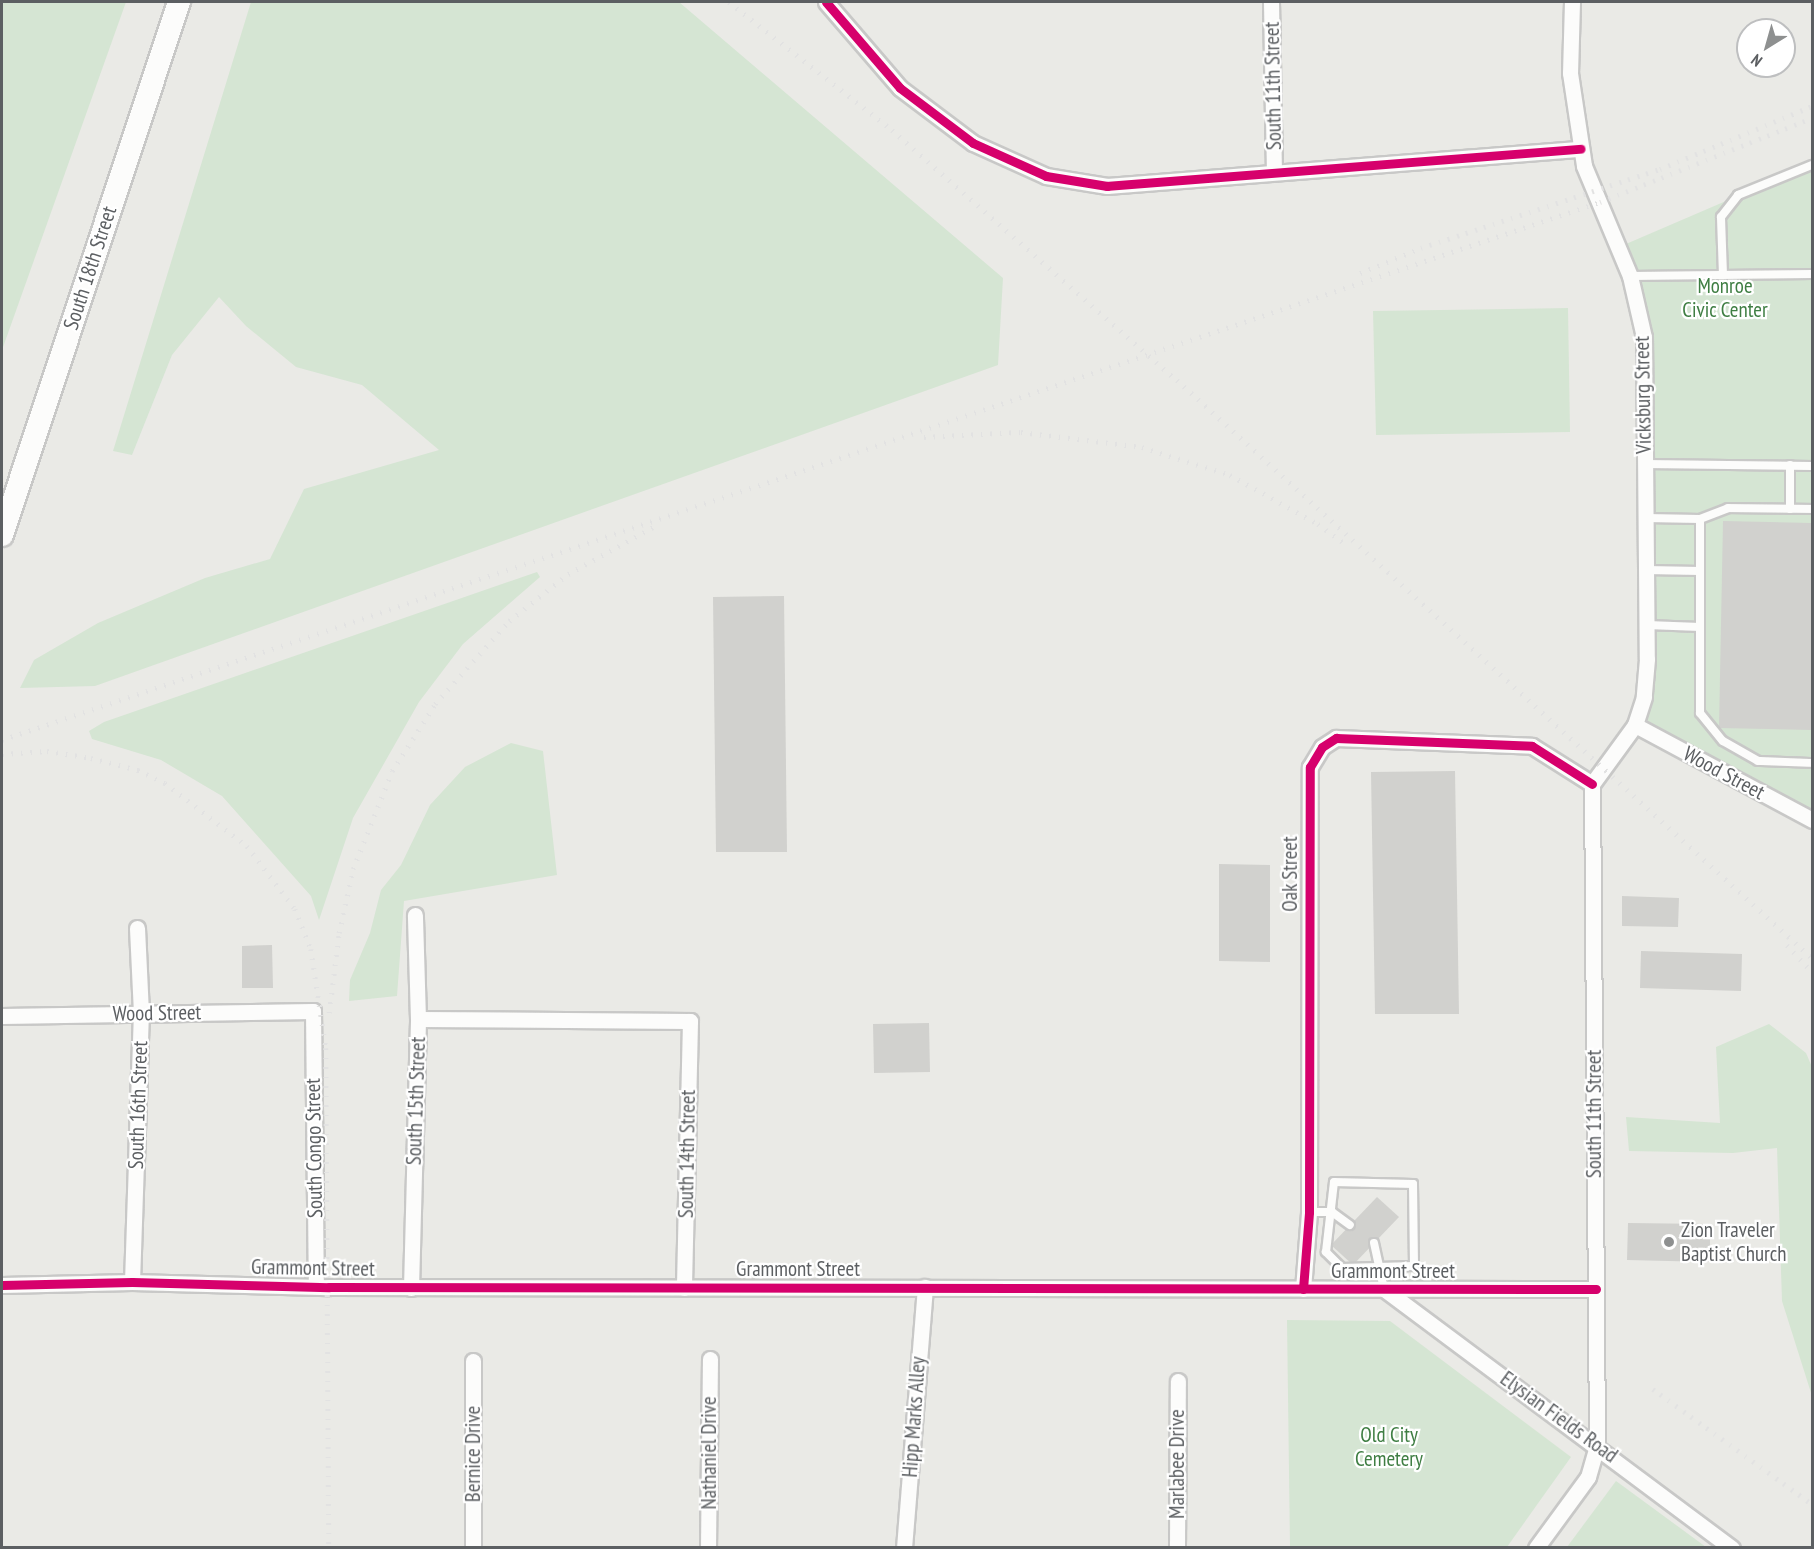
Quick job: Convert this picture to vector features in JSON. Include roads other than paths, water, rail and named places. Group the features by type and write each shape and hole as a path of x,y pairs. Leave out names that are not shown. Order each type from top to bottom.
{"main road":[{"name":"South 18th Street","path":"2,535 179,2"}],"street":[{"path":"826,2 900,88 974,143 1046,176 1107,186 1274,170 1449,162 1581,149"},
{"name":"South 11th Street","path":"1271,2 1274,170"},
{"name":"Vicksburg Street","path":"1572,2 1570,74 1581,149 1630,276 1644,337 1647,625 1644,697 1635,725 1592,784"},
{"name":"Wood Street","path":"1635,725 1812,820"},
{"name":"Oak Street","path":"1303,1289 1309,1212 1308,786 1310,766 1322,747 1336,738 1532,746 1592,784"},
{"name":"South 11th Street","path":"1536,1548 1588,1477 1597,1445 1592,784"},
{"name":"South 15th Street","path":"411,1288 418,1019 415,915"},
{"name":"South 16th Street","path":"132,1282 141,1013 137,928"},
{"name":"Wood Street","path":"2,1016 313,1011"},
{"name":"South Congo Street","path":"313,1011 316,1286"},
{"name":"South 14th Street","path":"418,1019 690,1021 684,1288"},
{"name":"Grammont Street","path":"2,1285 132,1282 411,1288 1596,1289"},
{"name":"Hipp Marks Alley","path":"904,1548 925,1287"},
{"name":"Elysian Fields Road","path":"1384,1289 1597,1445 1732,1548"},
{"name":"Nathaniel Drive","path":"708,1548 710,1359"},
{"name":"Bernice Drive","path":"473,1360 473,1548"},
{"name":"Marlabee Drive","path":"1177,1548 1178,1380"}],"lane":[{"path":"1724,275 1721,218 1738,195 1812,165"},
{"path":"1630,276 1812,274"},
{"path":"1645,464 1812,466"},
{"path":"1790,465 1790,509"},
{"path":"1646,518 1700,519 1728,508 1812,509"},
{"path":"1700,519 1700,713 1723,741 1758,761 1812,763"},
{"path":"1646,570 1700,571"},
{"path":"1647,625 1700,627"},
{"path":"1334,1182 1413,1184 1414,1266 1382,1268 1342,1268 1326,1252 1334,1182"},
{"path":"1309,1212 1332,1212 1350,1225"},
{"path":"1374,1243 1382,1268 1384,1289"}],"railway":[{"path":"729,2 892,130 1177,380 1812,958"},
{"path":"1360,273 1421,248 1660,169 1812,106"},
{"path":"2,740 1600,202 1812,118"},
{"path":"924,437 1021,432 1142,447 1230,475 1318,524 1343,542"},
{"path":"329,1013 339,933 353,869 392,771 435,704 509,621 568,574 653,527"},
{"path":"2,754 47,751 91,758 138,770 165,783 247,846 295,909 311,949 326,1048 329,1548"},
{"path":"1787,945 1812,972"},
{"path":"1653,1389 1812,1504"}],"place":[{"name":"Zion Traveler Baptist Church","path":"1669,1242"}],"park label":[{"name":"Monroe Civic Center","path":"1725,298"},
{"name":"Old City Cemetery","path":"1389,1447"}]}
